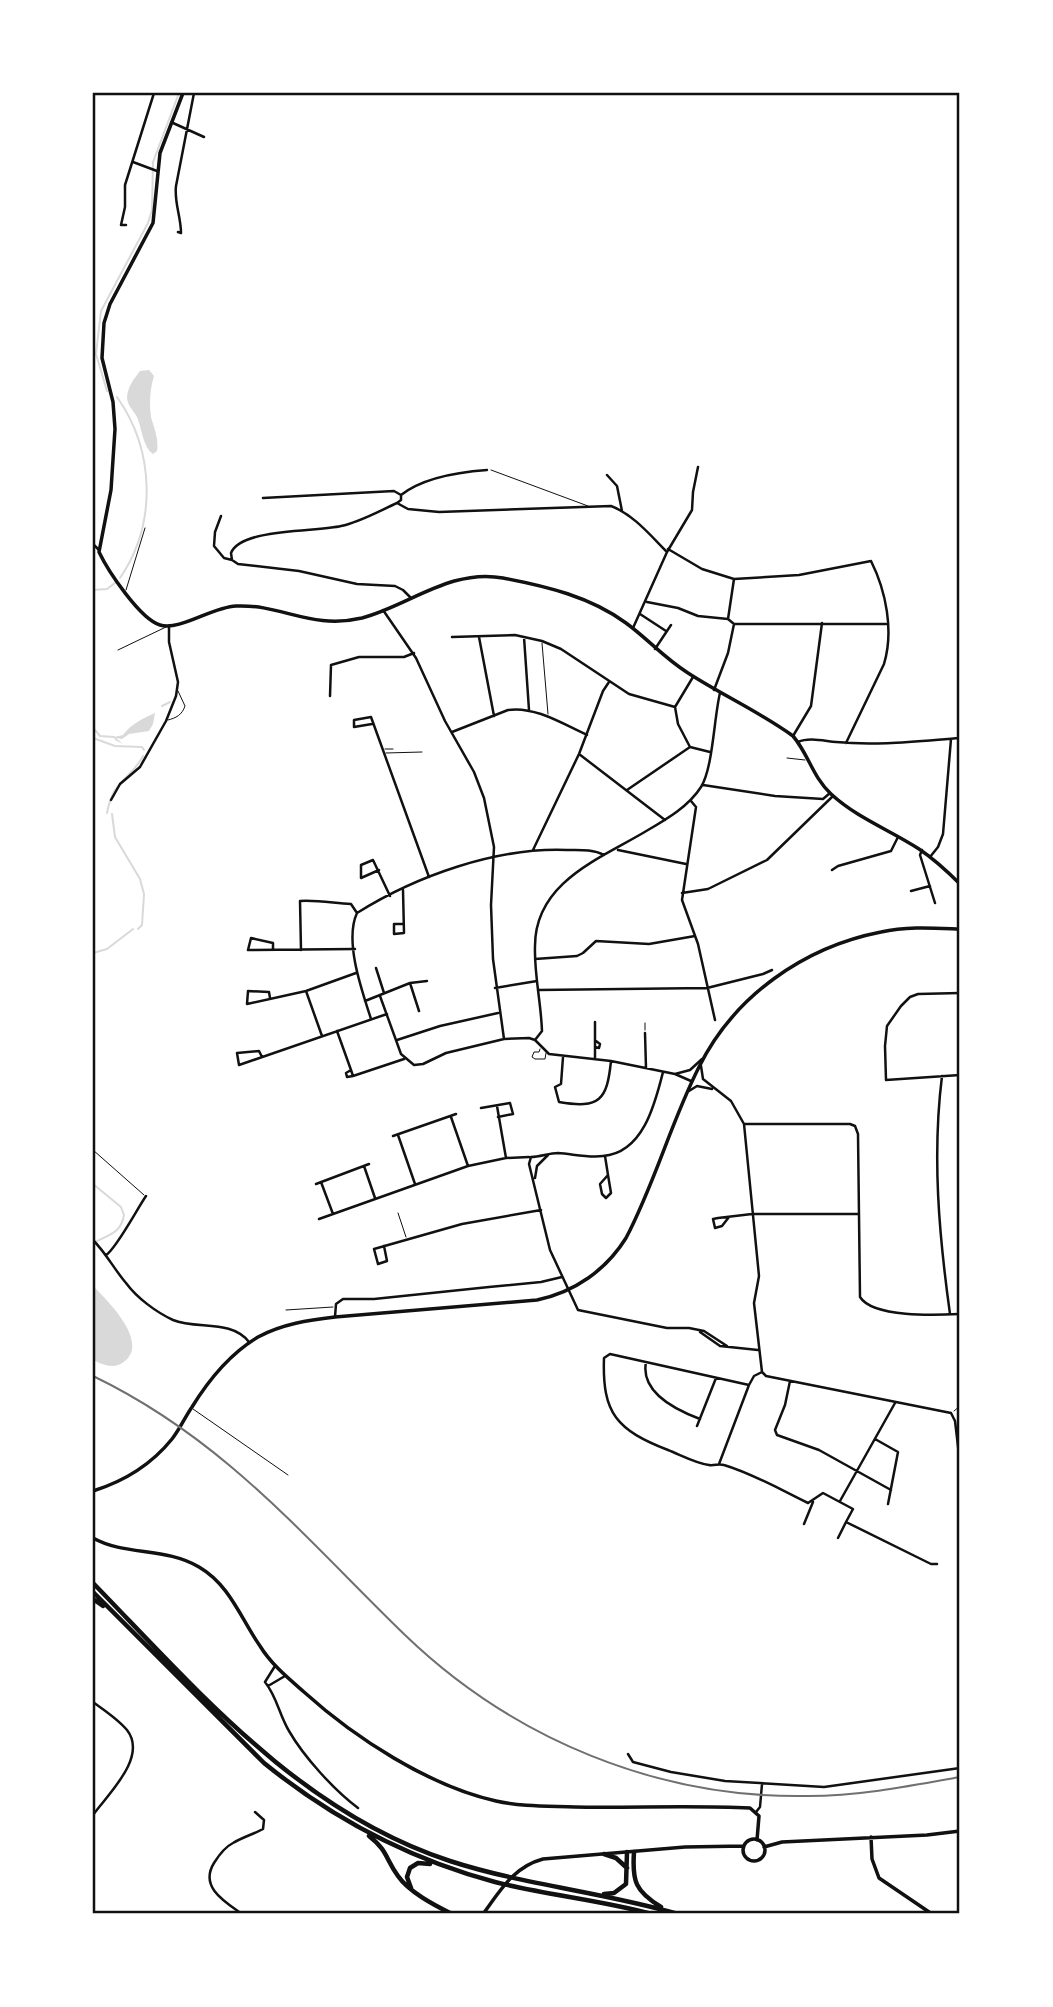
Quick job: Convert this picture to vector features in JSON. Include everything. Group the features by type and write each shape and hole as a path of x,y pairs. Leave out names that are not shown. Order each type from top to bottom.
{"highway":[{"path":"93,1583 239,1731 289,1775 331,1804 379,1831 449,1860 519,1879 678,1914"},
{"path":"93,1591 264,1763 309,1798 360,1829 400,1849 446,1867"},
{"path":"93,1599 116,1615"},
{"path":"360,1829 381,1845 400,1878 451,1914"},
{"path":"596,1894 614,1893 622,1889 626,1884 630,1852"},
{"path":"630,1852 636,1885 646,1897 667,1911"},
{"path":"604,1854 622,1861 628,1869"},
{"path":"412,1889 408,1872 414,1864 424,1862 518,1887 652,1914"}],"street":[{"path":"121,225 125,185 154,93"},
{"path":"100,553 111,490 115,440 113,402 102,358 103,323 107,310 153,223 162,144 173,123 183,93"},
{"path":"181,233 175,193 194,93"},
{"path":"173,123 204,136"},
{"path":"132,162 157,171"},
{"path":"633,628 668,551 692,510 694,480 698,467"},
{"path":"401,495 443,477 487,470"},
{"path":"607,475 617,486 622,511"},
{"path":"263,498 394,491 401,495"},
{"path":"232,559 234,547 253,538 285,531 341,526 397,503 401,500 401,495"},
{"path":"397,503 408,509 439,512 611,506 622,511 668,551 702,569 734,579 799,575 871,561 881,587 888,624 887,652 884,664 846,743"},
{"path":"221,516 215,532 214,546 220,555 238,564 299,571 357,584 395,586 410,597"},
{"path":"93,544 125,592 153,622 169,626 229,607 266,609 330,622 359,618 450,583 496,577 595,603 633,628 655,649 693,677 793,736 815,777 832,794 858,814 922,850 960,884"},
{"path":"728,619 734,579"},
{"path":"646,602 678,608 698,616 728,619 734,624 888,624"},
{"path":"383,610 414,653 482,790 495,858 491,925 495,988 503,1038"},
{"path":"640,614 666,631"},
{"path":"793,736 811,706 822,623"},
{"path":"714,690 729,653 734,624"},
{"path":"655,649 671,625"},
{"path":"111,800 120,784 140,767 166,721 177,689 177,671 169,642 169,626"},
{"path":"524,636 529,710"},
{"path":"452,637 524,636 542,641 561,649 632,695 675,707"},
{"path":"479,637 494,716"},
{"path":"330,696 331,665 368,656 404,657 414,653"},
{"path":"693,677 675,707 683,737 690,747 710,752"},
{"path":"533,850 579,754 609,682"},
{"path":"535,1040 542,1031 535,959 537,926 550,897 569,877 665,820 691,800 703,785 720,693"},
{"path":"451,732 510,710 529,710 587,735"},
{"path":"372,724 354,727 354,720 371,717 429,877"},
{"path":"799,743 806,740 913,743 960,738"},
{"path":"930,857 943,834 951,739"},
{"path":"627,790 690,747"},
{"path":"579,754 665,820"},
{"path":"703,785 786,797 823,799 832,794"},
{"path":"682,893 708,889 767,860 832,794"},
{"path":"691,800 696,807 682,893 683,909 695,936 715,1020"},
{"path":"832,870 893,850 898,837"},
{"path":"616,849 686,864"},
{"path":"371,1019 356,973 354,923 357,913 429,877 499,855 533,850 590,850 604,855"},
{"path":"922,850 920,855 935,903"},
{"path":"379,870 361,878 361,865 373,860 379,870 390,896"},
{"path":"911,891 930,886"},
{"path":"403,889 403,924"},
{"path":"301,950 300,901 327,900 336,904 351,904 357,913"},
{"path":"93,1491 139,1470 172,1438 216,1375 250,1343 292,1324 335,1317 537,1300 568,1290 604,1266 626,1238 694,1076 726,1025 752,996 780,974 837,944 882,931 917,928 960,929"},
{"path":"535,959 577,956 596,941 649,944 695,936"},
{"path":"273,950 273,943 251,939 248,950 273,950 301,950 355,949"},
{"path":"376,968 384,993"},
{"path":"538,990 707,988 772,970"},
{"path":"271,999 269,992 247,991 247,1004 271,999 306,991 356,973"},
{"path":"365,1001 410,984 428,981"},
{"path":"495,988 537,981"},
{"path":"410,984 419,1011"},
{"path":"306,991 322,1036"},
{"path":"960,993 918,994 910,997 887,1026 885,1046 886,1080 960,1075"},
{"path":"380,996 404,1059 414,1065 423,1064 446,1053 503,1038 529,1038 535,1040 545,1051 563,1056 611,1060 675,1074 692,1082"},
{"path":"396,1040 440,1026 498,1013"},
{"path":"262,1057 259,1051 237,1053 239,1065 387,1014"},
{"path":"595,1022 595,1059"},
{"path":"337,1031 353,1076 404,1059"},
{"path":"645,1033 646,1068"},
{"path":"563,1056 561,1084 555,1087 559,1102 564,1103 590,1105 603,1095 608,1085 611,1060"},
{"path":"675,1074 690,1070 704,1057"},
{"path":"704,1057 700,1070 703,1079 731,1101 744,1124 759,1276 754,1303 762,1372 766,1376 951,1413 955,1421 960,1463"},
{"path":"515,1157 530,1164 551,1153 605,1156 627,1146 645,1126 663,1072"},
{"path":"685,1072 694,1076"},
{"path":"942,1076 937,1192 940,1240 950,1314"},
{"path":"688,1091 697,1086 715,1090"},
{"path":"481,1108 510,1103 513,1114 498,1116"},
{"path":"497,1106 506,1158"},
{"path":"415,1184 396,1135 456,1114"},
{"path":"451,1117 468,1166"},
{"path":"744,1124 855,1126 858,1134 860,1297 866,1305 903,1313 960,1314"},
{"path":"605,1156 611,1193 606,1198 601,1194 600,1184 608,1175"},
{"path":"319,1219 468,1166 515,1157 531,1157 537,1161"},
{"path":"531,1157 530,1164 550,1250 578,1310 667,1328 697,1329 727,1346 758,1350"},
{"path":"535,1182 537,1161"},
{"path":"316,1184 366,1165 375,1198"},
{"path":"321,1182 333,1213"},
{"path":"106,1255 114,1249 132,1215 146,1196"},
{"path":"384,1246 387,1261 378,1264 374,1249 384,1246 407,1240 462,1224 541,1210"},
{"path":"729,1217 719,1228 715,1228 713,1219 752,1214 858,1214"},
{"path":"93,1240 137,1296 169,1318 188,1324 235,1330 250,1343"},
{"path":"335,1317 335,1308 343,1299 374,1299 541,1282 562,1276"},
{"path":"749,1385 605,1355 603,1377 606,1396 619,1423 627,1431 658,1447 700,1463 719,1464 744,1471 808,1503 813,1502"},
{"path":"646,1362 645,1376 652,1389 669,1405 700,1419"},
{"path":"719,1464 749,1385 754,1376 762,1372"},
{"path":"697,1426 716,1378"},
{"path":"790,1381 775,1433 819,1451 891,1490"},
{"path":"840,1501 896,1402"},
{"path":"875,1439 898,1452 888,1504"},
{"path":"804,1524 813,1502 821,1493 853,1509 838,1538"},
{"path":"846,1522 931,1564 937,1564"},
{"path":"93,1538 114,1546 173,1556 200,1567 214,1577 233,1601 260,1646 285,1676 318,1706 376,1746 429,1777 499,1802 536,1806 716,1805 751,1808 759,1816 757,1840 764,1847"},
{"path":"275,1666 265,1682 276,1696 289,1732 335,1789 358,1808"},
{"path":"268,1686 285,1676"},
{"path":"93,1702 125,1727 132,1737 134,1750 130,1763 93,1815"},
{"path":"628,1754 632,1762 671,1772 762,1784 844,1786 960,1768"},
{"path":"757,1812 762,1784"},
{"path":"242,1914 223,1902 210,1884 209,1875 216,1858 230,1844 263,1829 264,1820 255,1812"},
{"path":"764,1847 782,1842 960,1831"},
{"path":"871,1837 872,1859 879,1878 932,1914"},
{"path":"757,1840 748,1841 744,1846 746,1857 755,1860 763,1855 764,1847"},
{"path":"483,1914 520,1868 543,1859 720,1845 744,1846"}],"lane":[{"path":"487,470 590,506"},
{"path":"125,592 145,528"},
{"path":"118,650 169,626"},
{"path":"542,641 548,718"},
{"path":"166,721 180,715 185,706 177,689"},
{"path":"384,751 393,749"},
{"path":"384,751 422,752"},
{"path":"787,758 807,760"},
{"path":"645,1023 645,1033"},
{"path":"540,1046 539,1052 534,1052 532,1057 545,1059 545,1051"},
{"path":"93,1150 146,1196"},
{"path":"398,1213 407,1240"},
{"path":"286,1310 330,1306 335,1308"},
{"path":"951,1413 960,1406"},
{"path":"192,1407 288,1475"}],"shaded area":[{"path":"149,370 154,376 150,407 157,451 153,454 145,442 127,397 130,386 140,371"},
{"path":"155,713 149,731 129,734 122,739 116,738 123,744 115,740 114,737 123,735 137,722"},
{"path":"93,1286 116,1311 129,1332 131,1353 121,1364 105,1365 93,1360"}],"waterway":[{"path":"107,391 96,354 101,311 148,223 152,210 153,162 179,93"},
{"path":"117,397 139,440 147,488 140,535 120,578"},
{"path":"93,590 107,589 115,583"},
{"path":"162,706 170,702"},
{"path":"93,730 100,736 114,737"},
{"path":"93,738 115,746 142,747 144,750"},
{"path":"107,813 113,793 143,756"},
{"path":"112,814 115,837 140,879 144,894 142,925 138,929"},
{"path":"93,953 107,949 133,929"},
{"path":"93,1184 121,1207 124,1215 117,1230 93,1243"}],"railway":[{"path":"93,1376 140,1401 183,1429 222,1460 260,1492 405,1635 447,1672 492,1704 540,1732 591,1756 643,1774 697,1787 752,1794 846,1794 960,1777"}]}
